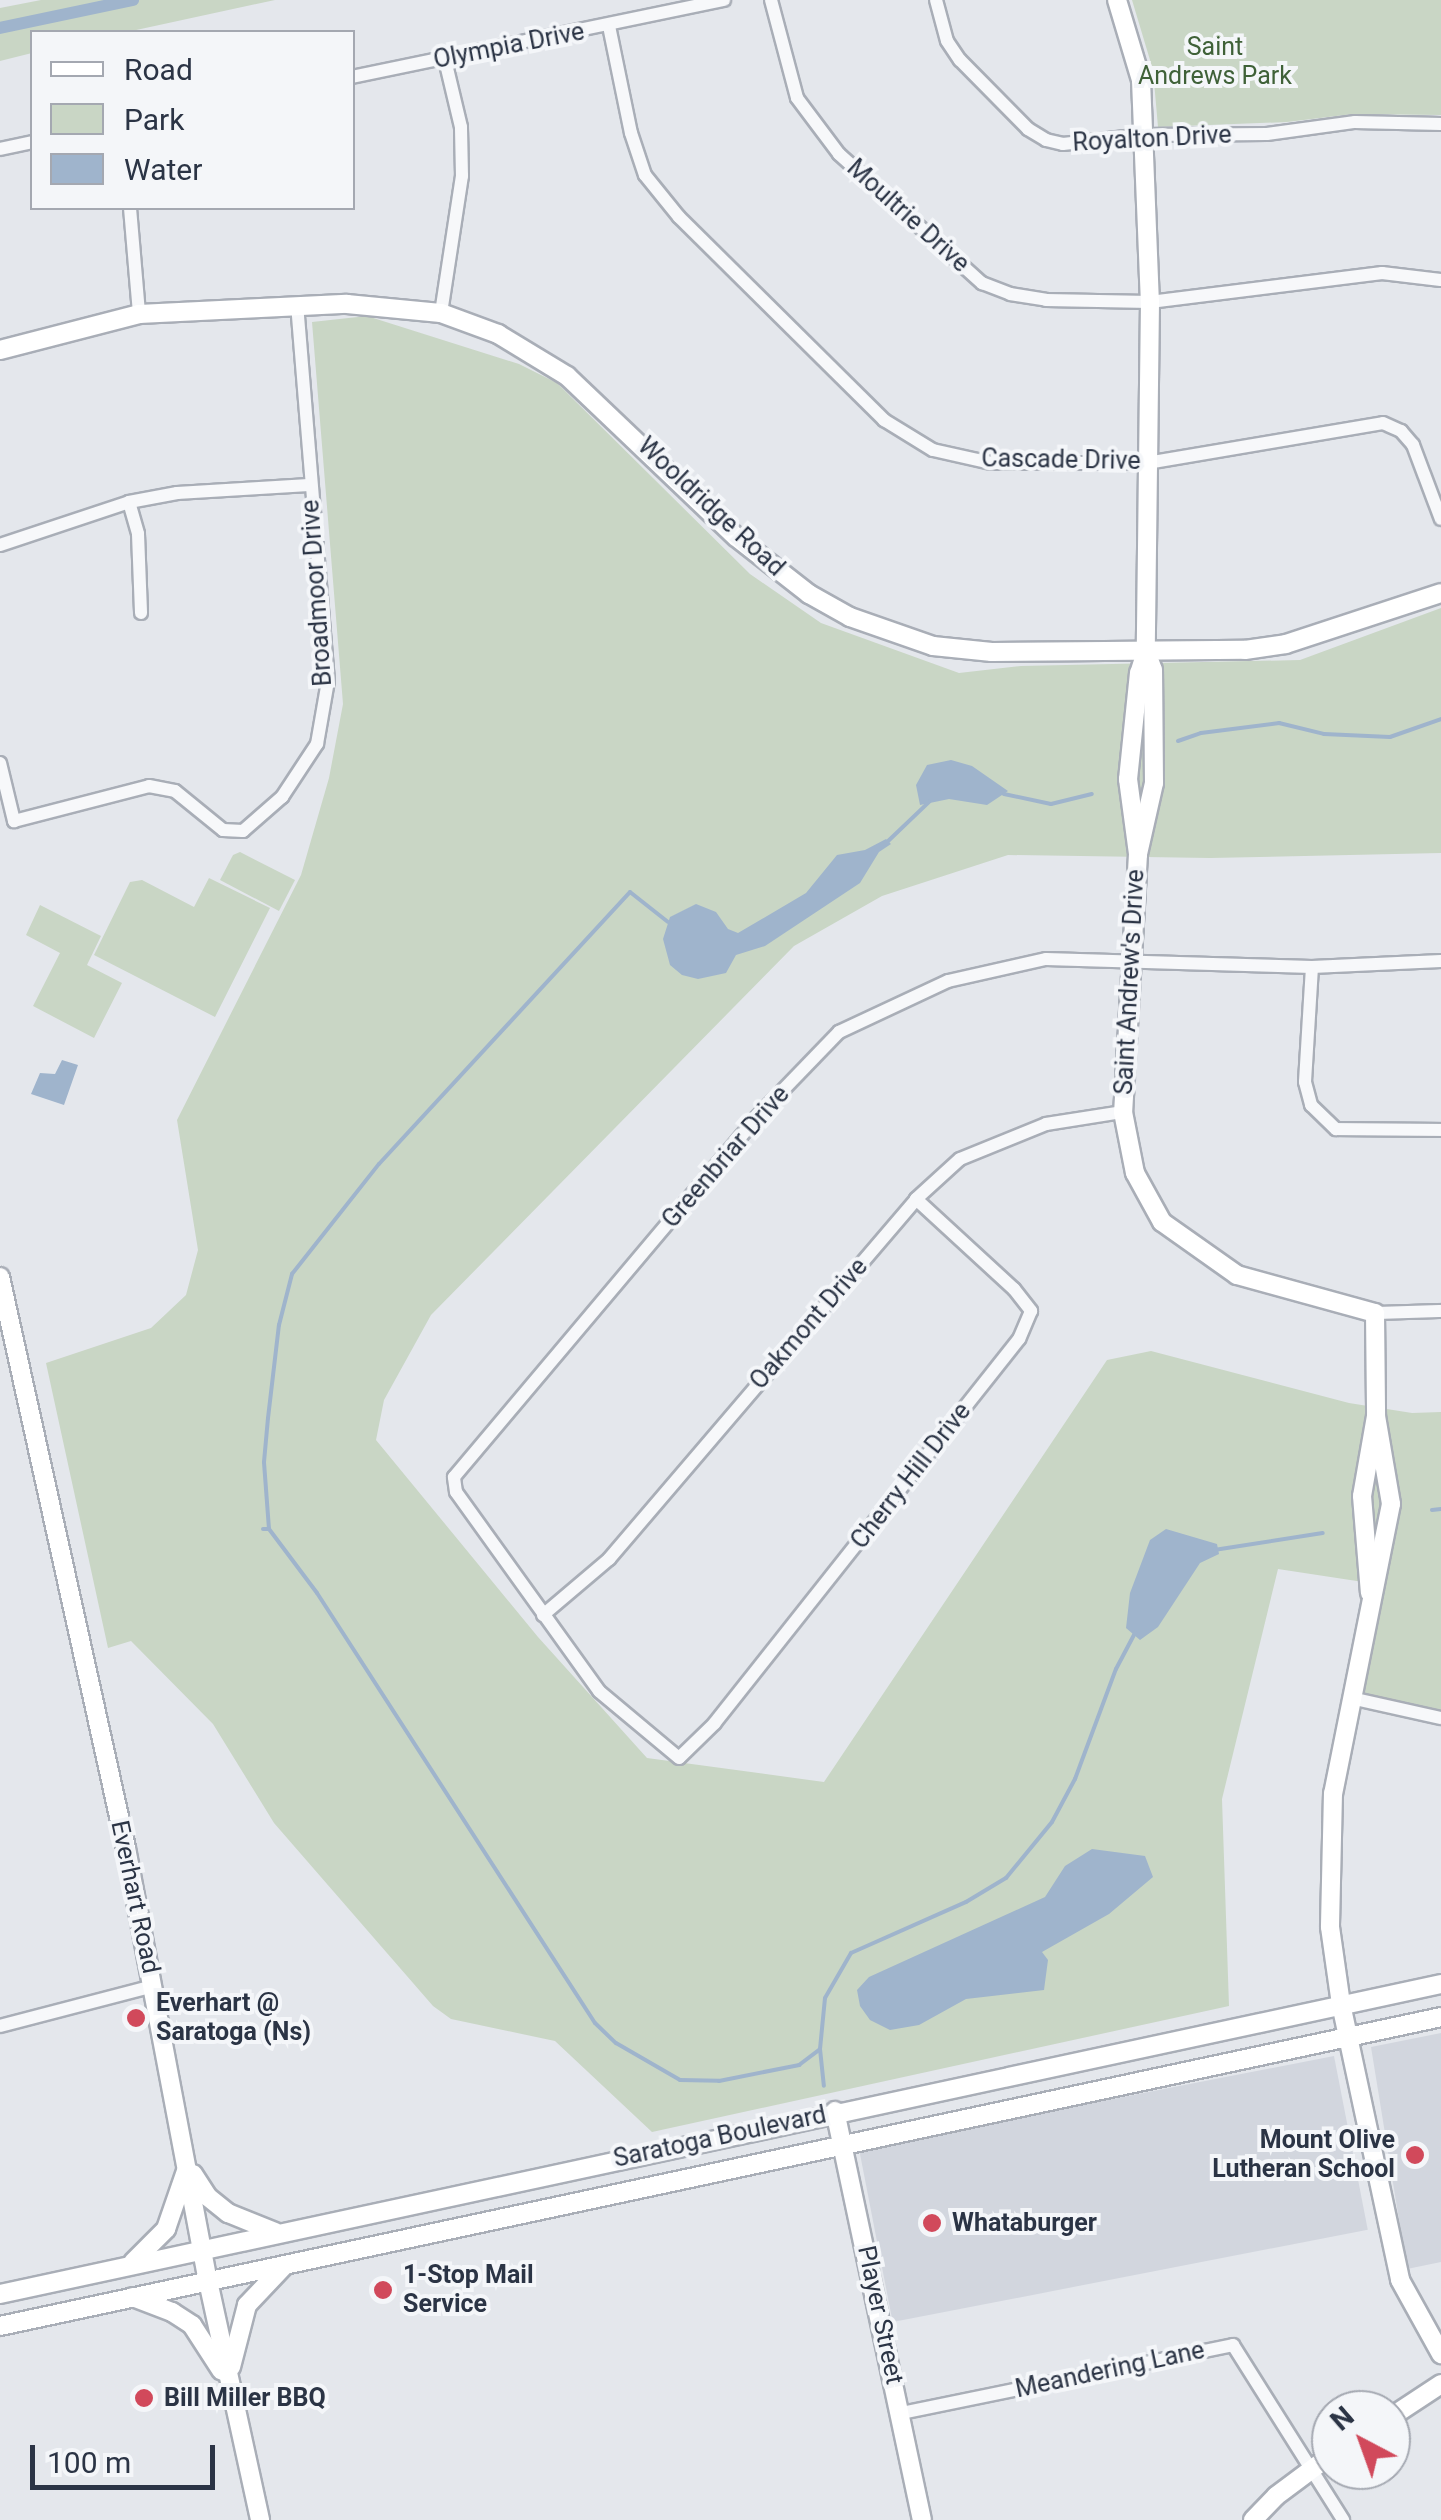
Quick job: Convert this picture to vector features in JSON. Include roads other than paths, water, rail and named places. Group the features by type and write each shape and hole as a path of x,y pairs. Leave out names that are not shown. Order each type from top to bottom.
{"street":[{"name":"Olympia Drive","path":"355,76 724,0"},
{"name":"Moultrie Drive","path":"771,0 798,98 828,140 982,283 1010,294 1046,300 1150,302 1382,273 1441,280"},
{"name":"Royalton Drive","path":"936,0 947,42 1028,129 1064,144 1143,134 1268,134 1355,122 1441,124"},
{"name":"Saint Andrew's Drive","path":"1116,0 1141,80 1150,302 1146,652 1154,670 1154,783 1138,854 1123,1112 1135,1173 1162,1222 1237,1275 1375,1313 1441,1311"},
{"name":"Cascade Drive","path":"608,26 630,133 646,175 679,217 884,420 933,450 991,464 1148,463 1383,423 1401,431 1413,445 1441,518"},
{"path":"441,313 462,176 461,127 445,60"},
{"path":"0,149 30,142"},
{"path":"130,210 139,314"},
{"name":"Wooldridge Road","path":"0,350 139,314 362,305 441,313 498,334 568,376 736,537 808,594 888,634 957,649 1245,650 1286,644 1441,593"},
{"name":"Broadmoor Drive","path":"0,763 14,821 148,786 175,791 223,830 243,830 282,797 317,744 328,681 309,485 298,306"},
{"path":"0,545 130,502 177,493 309,485"},
{"path":"130,502 138,534 141,613"},
{"name":"Greenbriar Drive","path":"680,1758 599,1692 456,1492 454,1477 755,1120 839,1032 948,981 1046,959 1312,967 1441,961"},
{"path":"1312,967 1305,1082 1312,1105 1336,1129 1441,1130"},
{"name":"Oakmont Drive","path":"543,1614 609,1559 916,1199 960,1159 1046,1124 1123,1112"},
{"name":"Cherry Hill Drive","path":"680,1758 715,1723 1007,1354 1031,1311 1014,1289 916,1199"},
{"name":"Everhart Road","path":"0,1277 154,1986 208,2280 260,2520"},
{"path":"1375,1313 1376,1416 1391,1504 1370,1593 1355,1699 1333,1793 1330,1927 1341,2004 1400,2280 1441,2354"},
{"path":"1370,1593 1362,1496 1376,1416"},
{"path":"1355,1699 1441,1718"},
{"name":"Saratoga Boulevard","path":"0,2294 835,2111 1441,1984"},
{"path":"0,2026 154,1986"},
{"name":"Saratoga Boulevard","path":"0,2326 842,2142 1441,2017"},
{"name":"Player Street","path":"835,2111 922,2520"},
{"path":"188,2165 208,2197 228,2214 252,2226 280,2233"},
{"path":"125,2267 154,2246 166,2229 188,2165"},
{"path":"232,2392 231,2361 247,2305 286,2264"},
{"path":"133,2297 172,2312 192,2326 232,2392"},
{"name":"Meandering Lane","path":"902,2413 1233,2345 1311,2467"},
{"path":"1411,2403 1441,2384"},
{"path":"1253,2520 1311,2467"},
{"name":"Meandering Lane","path":"1325,2490 1343,2520"}],"water":[{"path":"951,760 972,766 1008,791 987,805 949,799 920,805 916,785 927,765"},
{"path":"886,839 891,844 879,852 860,883 765,946 736,955 726,973 698,979 682,975 670,965 663,939 670,917 696,904 716,912 728,929 738,933 806,893 837,855 865,850"},
{"path":"62,1060 78,1065 64,1105 31,1094 40,1073 55,1074"},
{"path":"1166,1529 1217,1544 1219,1554 1200,1563 1158,1627 1140,1640 1126,1628 1130,1593 1150,1540"},
{"path":"1092,1849 1145,1856 1153,1877 1109,1914 1042,1952 1048,1960 1044,1990 966,1999 919,2025 890,2030 870,2020 860,2006 857,1990 869,1977 1045,1897 1065,1866"}],"waterway":[{"path":"0,28 133,0"},
{"path":"1178,741 1201,733 1279,723 1324,734 1390,737 1441,719"},
{"path":"1004,794 1051,804 1092,794"},
{"path":"885,844 929,802"},
{"path":"263,1529 269,1529 264,1462 268,1418 279,1325 292,1274 379,1164 630,892 668,922"},
{"path":"1432,1510 1441,1509"},
{"path":"269,1529 317,1593 595,2023 616,2043 680,2080 719,2081 799,2065 820,2049 825,1998 851,1953 966,1902 1006,1878 1052,1822 1075,1779 1116,1669 1135,1633"},
{"path":"1214,1550 1323,1533"},
{"path":"820,2049 824,2086"}],"place":[{"name":"Everhart @ Saratoga (Ns)","path":"136,2018"},
{"name":"Mount Olive Lutheran School","path":"1415,2155"},
{"name":"Whataburger","path":"932,2223"},
{"name":"1-Stop Mail Service","path":"383,2290"},
{"name":"Bill Miller BBQ","path":"144,2398"}],"park label":[{"name":"Saint Andrews Park","path":"1215,62"}]}
